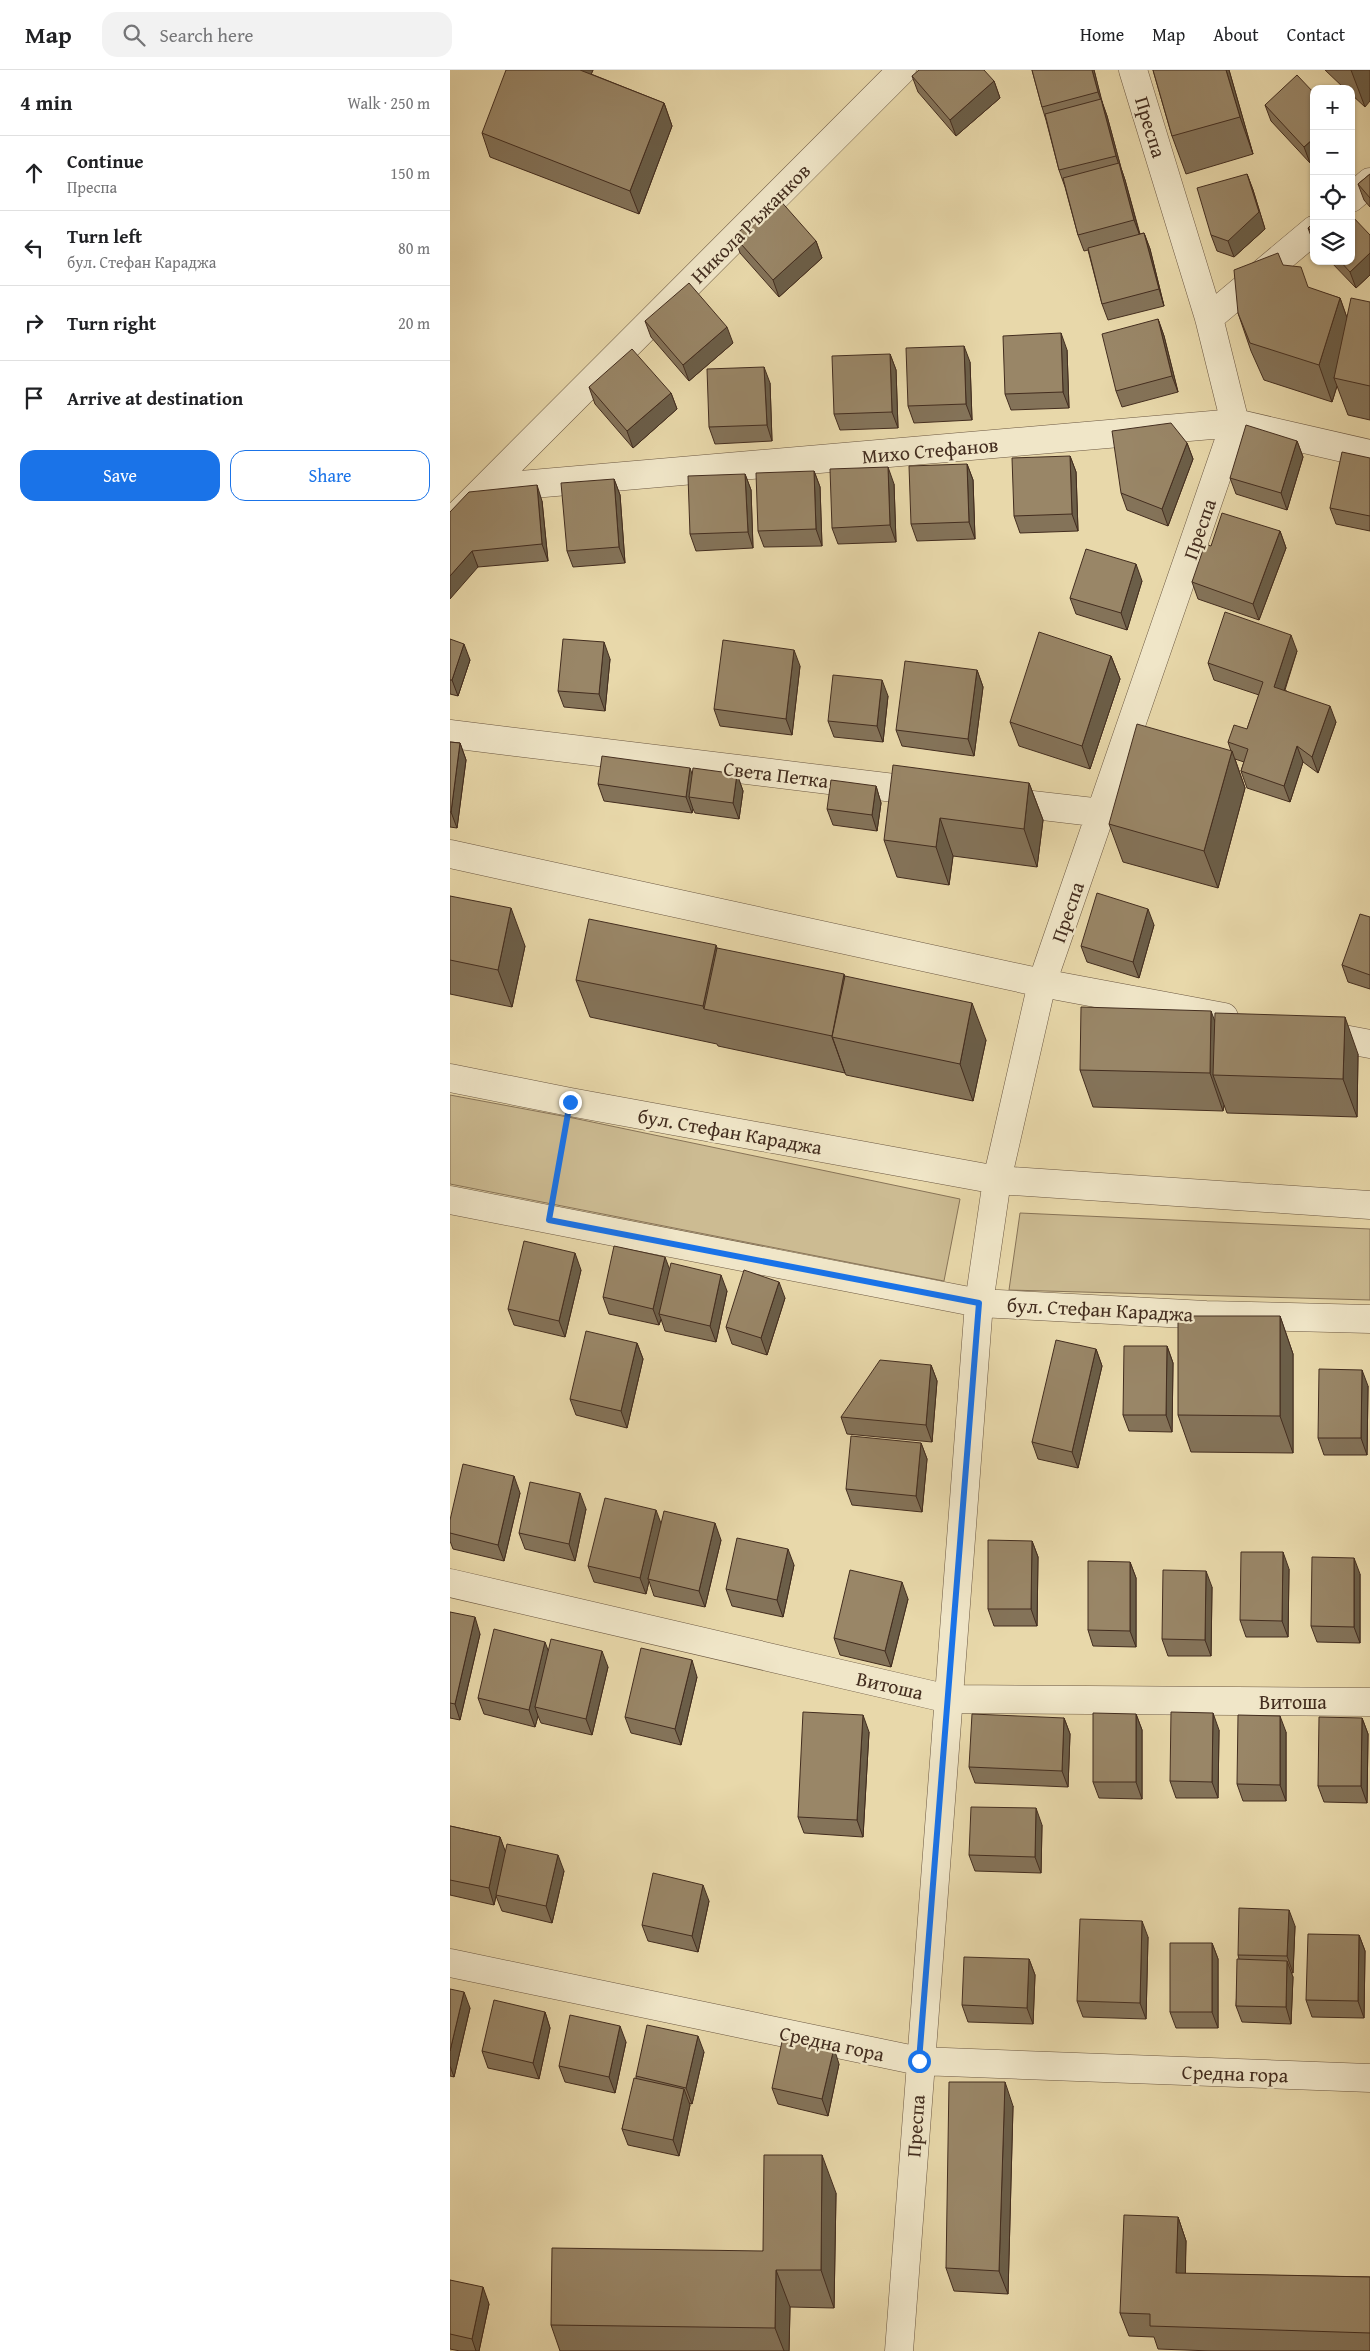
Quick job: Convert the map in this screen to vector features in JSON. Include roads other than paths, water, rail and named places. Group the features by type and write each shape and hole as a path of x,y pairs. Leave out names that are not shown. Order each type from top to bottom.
{"street":[{"name":"Никола Ръжанков","path":"450,524 902,70"},
{"name":"Преспа","path":"899,2351 919,2061 979,1303 997,1180 1042,983 1235,423 1210,318 1133,70"},
{"path":"1355,195 1370,182"},
{"path":"1210,318 1310,233"},
{"name":"Михо Стефанов","path":"486,488 1235,423 1370,454"},
{"name":"Света Петка","path":"450,734 1102,813"},
{"path":"450,854 1042,983 1245,1021"},
{"path":"1293,1030 1370,1044"},
{"name":"бул. Стефан Караджа","path":"450,1078 570,1102 997,1180 1370,1205"},
{"name":"бул. Стефан Караджа","path":"450,1200 979,1303 1206,1314 1370,1319"},
{"name":"Витоша","path":"450,1583 949,1699 1370,1702"},
{"name":"Средна гора","path":"450,1963 919,2061 1370,2078"}]}
